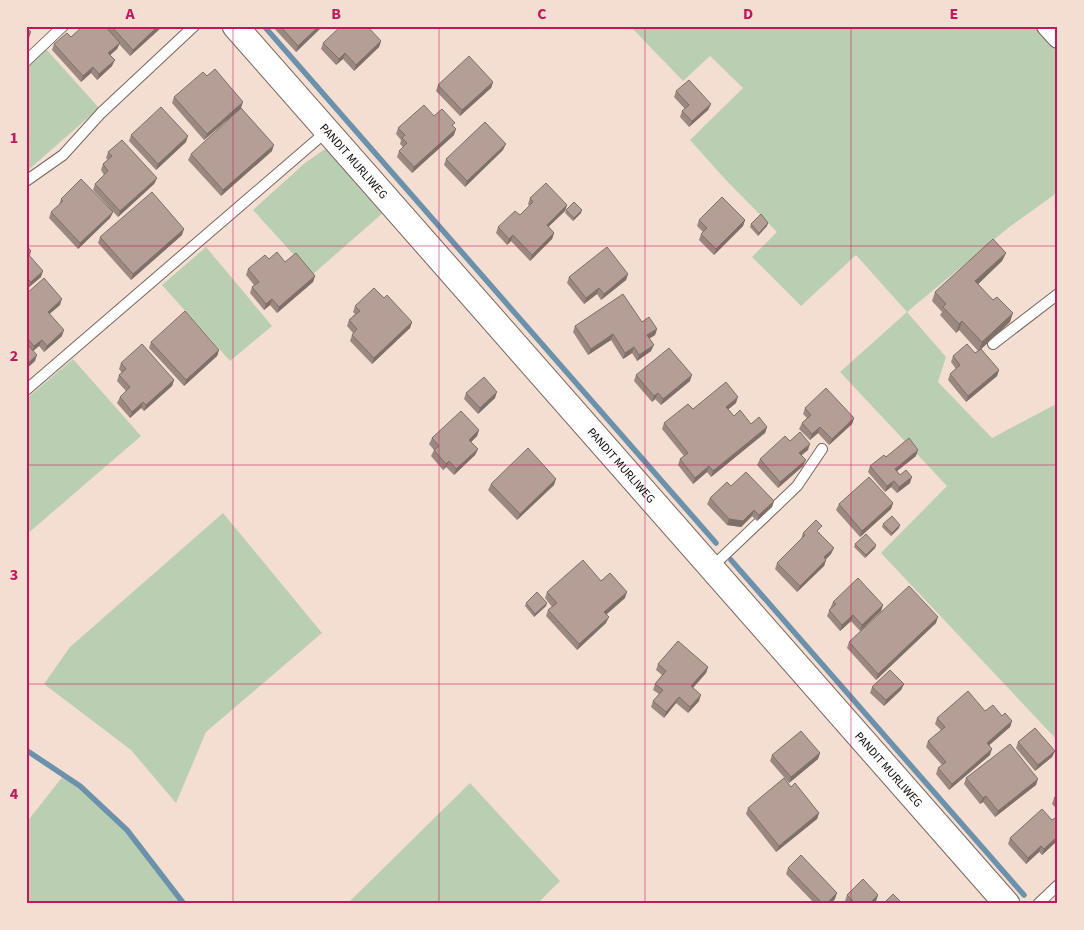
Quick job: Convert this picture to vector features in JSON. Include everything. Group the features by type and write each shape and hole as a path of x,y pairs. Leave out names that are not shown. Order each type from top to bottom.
{"street":[{"name":"PANDIT MURLIWEG","path":"235,26 1007,904"},
{"path":"1047,26 1058,38"}],"lane":[{"path":"26,61 63,26"},
{"path":"26,181 63,155 101,113 194,26"},
{"path":"26,390 327,131"},
{"path":"993,344 1058,294"},
{"path":"711,568 797,486 822,448"},
{"path":"1038,904 1058,885"}],"green space":[{"path":"630,26 1036,26 1058,51 1058,192 1008,228 907,312 856,255 801,306 752,257 777,232 690,140 743,88 710,56 683,81"},
{"path":"46,49 99,108 26,172 26,66"},
{"path":"328,147 384,212 312,275 253,210 305,163"},
{"path":"206,247 272,326 230,361 162,285"},
{"path":"907,312 946,357 938,382 992,438 1058,403 1058,741 881,553 947,486 840,372"},
{"path":"73,359 141,436 26,535 26,399"},
{"path":"223,513 322,633 206,732 176,803 131,750 44,684 70,647"},
{"path":"64,775 99,802 129,834 184,904 26,904 26,823"},
{"path":"470,783 560,881 537,904 347,904"}],"building":[{"path":"83,26 105,26 120,43 108,53 115,60 99,74 93,67 83,76 54,44 67,33 71,37"},
{"path":"111,26 158,26 133,50"},
{"path":"280,26 319,26 298,46"},
{"path":"341,26 367,26 381,41 356,65 345,53 339,59 323,43"},
{"path":"26,27 31,32 26,36"},
{"path":"469,56 493,82 462,110 438,85"},
{"path":"215,69 243,102 207,134 174,97 203,72 207,76"},
{"path":"689,80 711,104 692,121 682,111 689,105 676,91"},
{"path":"424,105 434,116 442,109 455,123 452,125 456,129 414,167 399,151 407,143 402,138 405,135 398,128"},
{"path":"161,107 188,136 158,164 131,135"},
{"path":"241,108 274,145 223,190 191,154"},
{"path":"485,122 506,144 467,181 446,159"},
{"path":"122,140 157,178 120,211 95,184 108,171 103,164 112,156 108,152"},
{"path":"81,179 113,212 80,243 51,212"},
{"path":"546,183 567,205 547,225 554,233 532,255 513,235 509,239 498,227 515,211 520,215 533,202 530,198"},
{"path":"152,192 184,229 133,274 100,237"},
{"path":"722,197 745,220 716,249 701,234 707,228 699,220"},
{"path":"574,202 582,210 574,218 566,210"},
{"path":"761,214 768,223 759,233 751,224"},
{"path":"993,239 1006,253 975,281 993,300 997,297 1013,313 982,342 962,321 959,324 943,307 946,304 935,292"},
{"path":"26,245 31,251 28,254 43,271 31,282 26,277"},
{"path":"607,247 628,274 604,294 599,288 586,298 569,277"},
{"path":"277,252 285,262 296,253 315,276 279,307 272,299 266,304 252,287 259,282 248,269 265,255 269,259"},
{"path":"44,278 62,299 48,312 64,330 47,346 42,340 34,346 26,337 26,294"},
{"path":"374,288 384,298 387,295 412,322 374,358 352,335 357,329 349,320 360,311 355,306"},
{"path":"623,294 642,322 649,317 657,329 647,335 654,345 639,355 634,347 625,353 613,334 591,349 575,326"},
{"path":"185,311 219,350 186,380 151,342"},
{"path":"26,343 37,355 26,365"},
{"path":"142,344 174,380 146,405 143,402 132,412 120,397 130,387 119,375 126,369 121,363"},
{"path":"967,344 975,353 981,349 999,370 968,396 950,374 960,365 953,356"},
{"path":"669,348 692,375 663,399 658,393 654,396 636,375"},
{"path":"484,377 497,392 480,408 466,393"},
{"path":"726,382 738,397 726,407 734,416 740,410 751,424 759,417 767,427 713,471 709,466 695,478 680,459 688,453 664,423 688,404 693,409"},
{"path":"826,388 854,418 832,439 820,427 812,434 802,423 811,415 805,408"},
{"path":"461,411 479,430 469,440 478,449 456,469 449,461 446,464 434,450 439,446 432,438"},
{"path":"800,432 810,444 799,453 806,460 780,482 760,459 785,436 790,441"},
{"path":"909,438 918,450 895,469 900,475 906,470 912,477 899,487 894,481 887,486 870,466 884,455 886,457"},
{"path":"528,448 556,479 520,514 491,484"},
{"path":"746,472 774,501 759,515 754,510 743,521 729,519 710,498 727,482 731,486"},
{"path":"869,477 893,503 862,531 839,504"},
{"path":"892,516 900,525 892,533 883,524"},
{"path":"816,520 822,526 817,531 834,548 824,557 826,560 800,586 777,563 805,535 803,533"},
{"path":"866,534 876,545 866,555 855,544"},
{"path":"583,560 601,581 610,573 627,592 604,612 609,617 579,644 548,610 557,603 547,592"},
{"path":"858,578 883,605 862,625 853,615 842,625 829,610 836,604 833,602"},
{"path":"909,586 938,617 878,674 849,642"},
{"path":"537,592 547,603 535,614 526,603"},
{"path":"678,641 708,667 691,686 701,695 690,707 679,697 666,712 653,701 663,690 655,684 666,671 658,664"},
{"path":"890,670 904,684 886,700 872,687"},
{"path":"968,691 985,711 993,705 1002,716 1005,713 1012,721 987,743 992,749 952,784 938,768 946,762 928,741 945,727 937,718"},
{"path":"1035,728 1055,751 1038,765 1018,742"},
{"path":"801,731 820,753 791,777 772,755"},
{"path":"1010,744 1038,779 998,811 986,796 983,798 966,778"},
{"path":"784,778 791,787 795,783 819,813 779,846 748,808"},
{"path":"1042,809 1052,820 1055,818 1058,820 1058,836 1044,849 1041,846 1028,858 1010,838"},
{"path":"801,855 837,893 826,904 823,904 788,868"},
{"path":"863,879 878,895 869,904 856,904 847,895"},
{"path":"893,894 903,904 883,904"}],"waterway":[{"path":"264,26 716,543"},
{"path":"731,560 1024,895"},
{"path":"26,750 80,786 127,830 184,904"}]}
